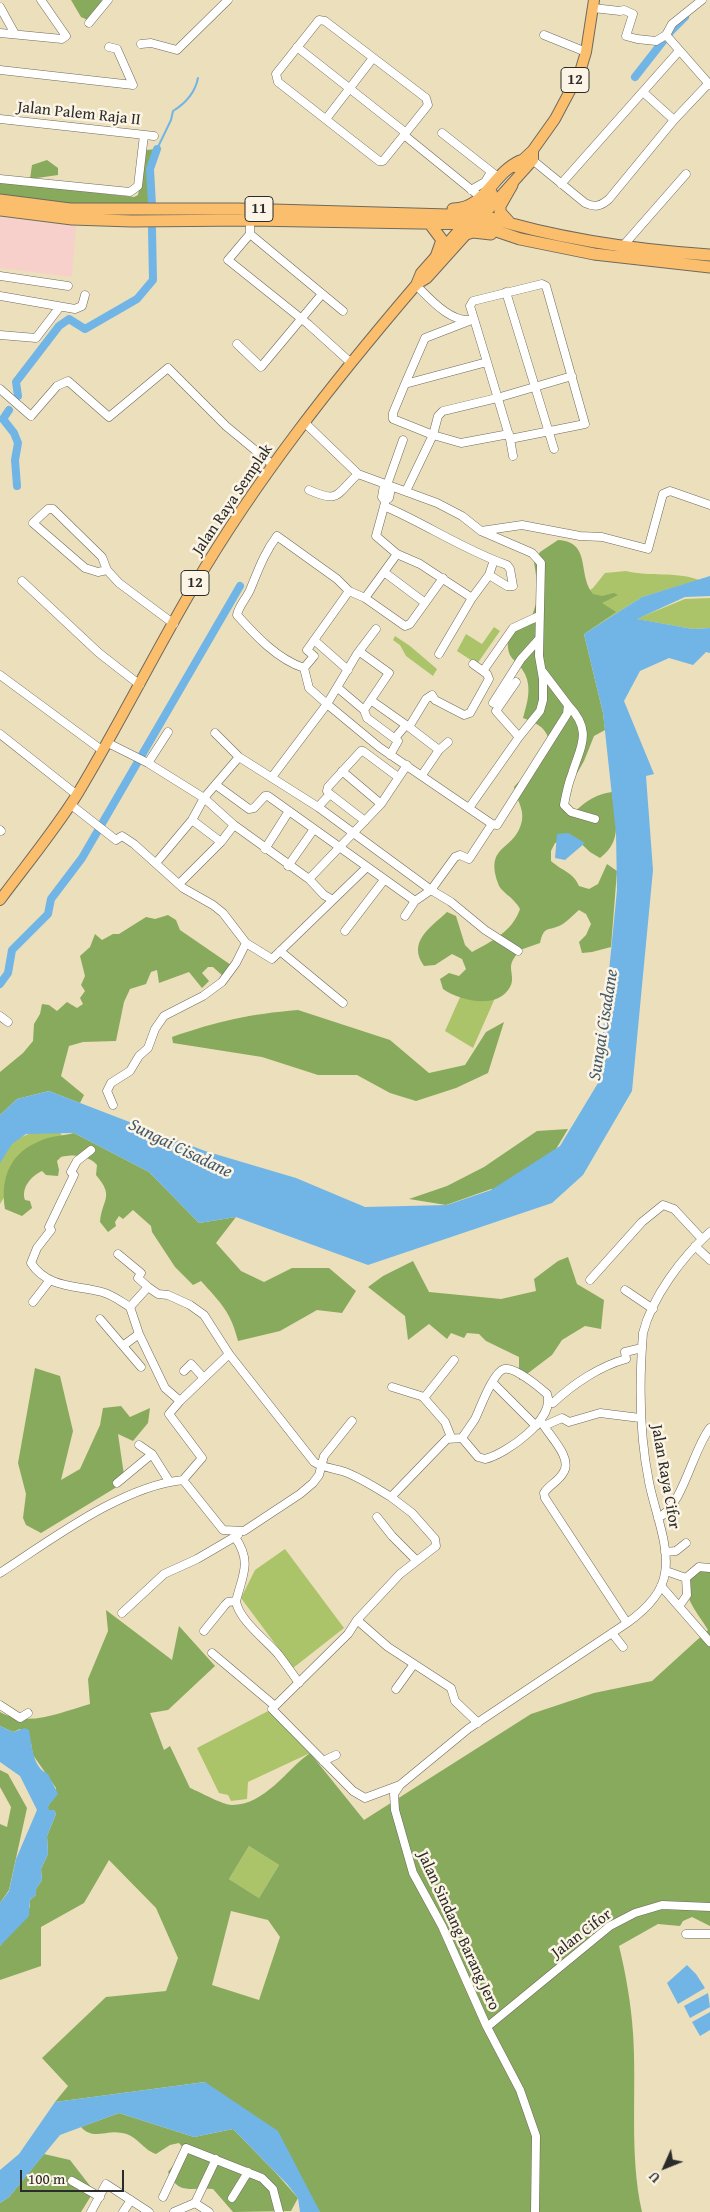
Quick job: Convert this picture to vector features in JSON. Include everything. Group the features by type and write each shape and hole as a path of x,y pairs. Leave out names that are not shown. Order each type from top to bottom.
{"highway":[{"path":"397,213 416,210 463,209 473,205 483,199 494,174 528,157"},
{"name":"12","path":"512,185 500,206 500,212 505,220 516,226"},
{"name":"11","path":"0,200 132,216 430,224 473,223 486,233 520,239 550,240 710,267"},
{"name":"11","path":"0,210 72,219 238,209 397,213 473,223 516,226 550,240"},
{"path":"430,224 442,240 436,257"},
{"name":"11","path":"596,249 622,247 710,255"}],"main road":[{"name":"12","path":"473,223 512,185 528,157 555,119 580,72 586,52 592,3"},
{"name":"12","path":"473,223 483,199 528,157"},
{"name":"Jalan Raya Semplak","path":"0,900 76,795 105,747 194,586 273,465 350,362 416,285 422,273 436,257 473,223"},
{"name":"Jalan Raya Semplak","path":"416,285 427,278 473,223"}],"street":[{"path":"0,33 62,39 66,36 41,0"},
{"path":"89,22 108,0"},
{"path":"141,44 151,43 177,50 228,0"},
{"path":"592,3 620,11 624,10 635,15 627,34 628,36 656,41 667,36 672,24 702,0"},
{"path":"0,7 15,34"},
{"path":"322,20 373,58 428,101 426,108 383,161 378,161 276,78 276,74 322,20"},
{"path":"544,34 586,52"},
{"path":"528,157 585,203 596,207 609,199 674,120 709,84 678,51 667,36"},
{"path":"0,70 133,85 117,49 109,47"},
{"path":"298,47 483,199"},
{"path":"561,184 678,51"},
{"path":"326,119 373,58"},
{"path":"643,92 674,120"},
{"name":"Jalan Palem Raja II","path":"0,119 154,136"},
{"path":"442,133 494,174 471,190"},
{"path":"0,179 130,192 138,186 144,135"},
{"path":"622,247 686,174"},
{"path":"250,220 250,234 228,260 301,319 350,362"},
{"path":"250,234 343,311"},
{"path":"0,276 68,286"},
{"path":"471,320 425,338 392,417 433,435 460,443 510,436 549,431 585,424 546,286 542,284 473,301 470,306 471,320 487,362 510,436 513,456"},
{"path":"416,285 439,307 457,318 471,320"},
{"path":"506,292 554,449"},
{"path":"256,374 322,294"},
{"path":"0,296 59,308 75,309 82,306 86,295"},
{"path":"0,335 36,338 59,308"},
{"path":"236,344 261,367"},
{"path":"405,384 487,362"},
{"path":"0,389 31,416 57,386 68,381 109,417 168,368 226,426 273,465"},
{"path":"406,491 433,435 438,416 443,410 497,398 572,376"},
{"path":"304,422 358,474 446,507 468,520 481,532 532,552 542,563 539,616 543,700 540,711 519,737 469,808"},
{"path":"404,440 387,486 390,498 384,504 376,536 397,554 443,578 472,598"},
{"path":"309,490 326,498 333,498 340,494 358,474"},
{"path":"481,532 522,526 580,536 602,537 648,549 663,494 670,491 710,505"},
{"path":"384,504 472,552 509,567 514,585 507,586 488,575"},
{"path":"107,570 98,572 85,568 33,523 48,509 54,509 102,557 107,570 118,583 174,624"},
{"path":"304,668 285,660 237,615 238,609 249,591 267,550 277,536 336,579 349,591 365,598 405,626 410,624 443,578"},
{"path":"365,598 397,554"},
{"path":"439,654 488,575 494,560"},
{"path":"384,572 424,602"},
{"path":"22,581 99,653 140,685"},
{"path":"304,668 314,656 307,650 349,591"},
{"path":"483,671 513,628 539,616"},
{"path":"272,777 327,704 376,629"},
{"path":"493,703 521,659 540,638"},
{"path":"314,640 348,670"},
{"path":"360,652 389,673 372,701 364,710"},
{"path":"395,738 407,726 426,699 432,695 435,700 468,714 488,684 488,676 473,664"},
{"path":"304,668 309,688 378,747 492,824 499,824 531,769 565,720 568,706"},
{"path":"542,672 577,715 584,734 583,747 572,774 564,804 571,812 595,819"},
{"path":"0,675 105,747 147,763 204,798 234,825 288,866 309,879 324,895 331,899"},
{"path":"516,682 496,711 519,737"},
{"path":"338,688 364,710 367,718 398,741 390,755"},
{"path":"372,701 439,750"},
{"path":"147,763 168,732"},
{"path":"215,733 239,757 318,807 431,890 451,902 485,930 518,951"},
{"path":"0,734 76,795"},
{"path":"422,775 439,750 448,742"},
{"path":"372,757 378,747"},
{"path":"365,822 330,794 327,791 328,787 361,751 398,777"},
{"path":"156,863 192,820 204,798 239,757"},
{"path":"309,879 352,832 365,822 381,804 407,765"},
{"path":"342,771 381,804"},
{"path":"216,785 247,808 254,808 266,796 340,846 415,901"},
{"path":"318,807 330,794"},
{"path":"70,804 94,825 106,831 116,840 122,836 125,837 188,892 203,898 223,913 246,943 272,959 331,899 367,867"},
{"path":"265,849 290,811"},
{"path":"192,820 221,842"},
{"path":"405,916 415,901 431,890 455,857 460,855 469,859 492,824"},
{"path":"179,884 221,842 234,825"},
{"path":"288,866 314,829"},
{"path":"345,931 384,880"},
{"path":"113,1105 107,1091 119,1076 130,1071 139,1056 148,1048 155,1029 164,1016 203,996 222,982 236,963 246,943"},
{"path":"280,951 342,1003"},
{"path":"0,1016 8,1022"},
{"path":"91,1150 78,1161 71,1172 74,1175 49,1227 50,1230 32,1258 33,1266 50,1280 77,1288 101,1291 118,1298 130,1306 139,1334 165,1388 180,1400"},
{"path":"590,1280 642,1222 663,1205 674,1209 702,1239"},
{"name":"Jalan Raya Cifor","path":"323,1761 361,1797 398,1787 437,1752 534,1683 627,1623 646,1608 661,1586 666,1571 665,1552 649,1484 640,1418 642,1348 646,1321 676,1268 710,1232"},
{"path":"695,1246 710,1260"},
{"path":"118,1254 141,1273 138,1278 158,1294 168,1295 197,1309 209,1322 229,1354 300,1445 321,1467 346,1472 391,1497 412,1513 435,1538 436,1546 400,1574 357,1620 348,1634 272,1709 323,1761 336,1755"},
{"path":"33,1302 50,1280"},
{"path":"130,1306 148,1287"},
{"path":"625,1290 653,1309"},
{"path":"100,1319 141,1367"},
{"path":"124,1345 139,1334"},
{"path":"548,1403 554,1403 582,1380 618,1361 626,1360 625,1352 642,1348"},
{"path":"0,1572 112,1502 169,1481 182,1480 202,1458 169,1414 203,1377 229,1354"},
{"path":"424,1397 454,1360"},
{"path":"184,1371 191,1364 203,1377"},
{"path":"462,1438 476,1417 484,1395 493,1384 499,1372 504,1368 538,1385 547,1394 548,1403 540,1424"},
{"path":"493,1384 540,1424 561,1451 566,1468 563,1474 544,1493 545,1498 627,1623"},
{"path":"392,1387 424,1397 445,1422 452,1437"},
{"path":"391,1497 428,1461 441,1443 452,1437 462,1438 478,1457 485,1459 503,1452 540,1424 562,1418 569,1422 600,1413 640,1418"},
{"path":"122,1613 164,1574 197,1559 300,1494 313,1483 324,1456 352,1421"},
{"path":"658,1518 670,1509 688,1474 702,1439 710,1428"},
{"path":"139,1444 152,1454 169,1481"},
{"path":"117,1483 152,1454"},
{"path":"182,1480 223,1530 244,1531"},
{"path":"377,1516 392,1536 416,1560"},
{"path":"235,1536 244,1551 246,1565 236,1602 241,1616 279,1656 299,1683"},
{"path":"665,1552 676,1551 686,1543"},
{"path":"686,1578 699,1567 710,1568"},
{"path":"666,1571 686,1578"},
{"path":"680,1605 687,1595 686,1578"},
{"path":"661,1586 680,1605 710,1642"},
{"path":"204,1631 224,1605 228,1602 236,1602"},
{"path":"357,1620 388,1647 451,1688 455,1701 478,1723"},
{"path":"612,1633 623,1647"},
{"path":"212,1653 275,1706"},
{"path":"396,1689 414,1664"},
{"path":"0,1705 20,1718 28,1713"},
{"name":"Jalan Sindang Barang Jero","path":"398,1787 394,1794 395,1810 413,1873 442,1926 487,2027 520,2090 536,2136 535,2212"},
{"name":"Jalan Cifor","path":"487,2027 610,1926 635,1913 662,1905 710,1907"},
{"path":"686,1934 710,1934"},
{"path":"163,2197 186,2148 260,2176 270,2185 279,2212"},
{"path":"174,2212 195,2203 216,2159"},
{"path":"232,2198 248,2172"},
{"path":"72,2181 100,2197"},
{"path":"91,2212 106,2184 150,2212"},
{"path":"124,2212 131,2200"},
{"path":"195,2203 209,2212"}],"shaded area":[{"path":"0,217 76,226 72,277 0,268"}],"green space":[{"path":"71,0 102,0 90,21 81,17"},
{"path":"157,149 150,169 152,210 0,200 0,182 134,197 138,195 146,150"},
{"path":"47,160 58,168 58,175 30,179 32,165"},
{"path":"558,540 569,542 576,546 580,553 588,586 593,594 602,596 614,593 618,595 602,603 616,612 584,634 603,713 605,730 594,736 584,761 571,784 567,804 575,811 601,794 612,792 616,820 615,836 608,851 600,858 590,852 574,837 555,843 551,851 551,861 577,881 579,886 589,889 598,884 607,864 617,871 611,947 582,953 579,942 586,935 591,924 586,914 579,910 562,925 546,930 540,943 520,950 514,958 511,967 512,982 504,994 497,999 488,1001 469,1000 443,989 440,979 449,973 459,976 466,969 462,959 452,954 435,965 424,966 419,957 419,943 428,930 447,912 456,916 465,945 472,952 494,940 507,930 520,909 499,886 495,861 502,848 514,838 522,820 522,811 514,787 541,760 549,744 547,735 541,727 523,718 528,696 528,685 522,668 510,655 508,636 532,616 539,595 534,562 540,552"},
{"path":"626,571 690,577 699,580 642,597 584,634 576,599 593,588 605,573"},
{"path":"710,598 710,628 693,629 636,619 685,599"},
{"path":"494,627 500,631 477,664 457,651 466,634 482,644"},
{"path":"395,636 437,669 433,676 406,656 400,645 393,640"},
{"path":"168,915 176,920 180,930 231,965 224,977 213,967 208,967 202,973 209,981 202,988 189,972 159,983 157,970 151,972 146,984 130,989 124,1002 116,1041 83,1042 69,1046 61,1076 84,1095 80,1103 49,1091 17,1099 0,1115 0,1072 23,1053 33,1041 34,1024 40,1014 42,1004 49,1005 57,1011 67,1002 77,1008 83,1004 80,998 85,991 81,985 85,976 80,956 90,947 95,934 102,940 113,934 119,934 146,917 155,919"},
{"path":"481,981 495,998 473,1048 445,1031 465,986"},
{"path":"298,1010 390,1040 429,1073 465,1065 486,1032 504,1022 488,1073 456,1088 416,1101 390,1093 357,1075 318,1075 262,1057 173,1043 172,1037 219,1022"},
{"path":"41,1129 59,1130 62,1136 33,1149 0,1204 0,1155 9,1142"},
{"path":"568,1129 556,1149 505,1194 491,1189 446,1205 409,1199 447,1186 484,1167 537,1131"},
{"path":"74,1133 149,1172 199,1223 236,1217 216,1243 241,1271 264,1282 292,1268 329,1268 356,1291 342,1313 317,1310 280,1331 238,1341 232,1322 219,1302 201,1281 193,1285 175,1267 152,1232 151,1226 133,1210 123,1219 119,1216 115,1222 116,1226 108,1232 100,1222 106,1198 105,1188 96,1175 97,1165 89,1159 75,1156 61,1157 57,1161 58,1176 46,1175 42,1171 28,1183 24,1196 25,1200 30,1201 32,1208 22,1216 5,1209 4,1187 6,1177 9,1168 21,1152 48,1138"},
{"path":"568,1257 577,1284 604,1300 601,1329 585,1326 562,1340 552,1355 519,1380 519,1357 486,1341 479,1334 467,1333 464,1338 451,1333 447,1339 429,1324 408,1340 405,1316 368,1287 383,1276 413,1261 429,1292 501,1299 536,1291 534,1279 558,1261"},
{"path":"35,1368 60,1376 73,1431 61,1480 80,1469 100,1425 103,1408 121,1406 130,1417 150,1408 148,1423 133,1441 118,1434 125,1482 41,1533 26,1525 23,1518 26,1494 18,1463"},
{"path":"285,1549 344,1628 293,1668 241,1598 255,1570"},
{"path":"694,1570 710,1572 710,1926 692,1917 683,1921 680,1926 658,1924 619,1946 628,1989 632,2022 634,2145 642,2212 320,2212 205,2082 55,2102 68,2086 42,2058 106,1997 166,1991 178,1958 156,1908 109,1860 84,1903 41,1927 41,1966 0,1980 0,1946 30,1907 30,1900 36,1895 36,1889 42,1880 41,1869 48,1854 47,1836 56,1814 54,1810 48,1810 48,1806 53,1799 56,1788 33,1755 31,1743 20,1729 13,1732 0,1726 0,1712 11,1717 34,1719 90,1704 88,1679 108,1631 106,1610 172,1660 179,1626 215,1666 168,1710 150,1713 164,1750 170,1746 190,1788 217,1801 232,1805 244,1803 265,1793 310,1753 364,1820 531,1714 594,1693 652,1681 708,1630 690,1601 687,1586","holes":["249,1846 279,1865 259,1898 229,1879","231,1911 268,1920 280,1937 259,2000 212,1985"]},
{"path":"272,1709 310,1753 248,1782 247,1799 231,1801 228,1795 219,1793 197,1748"},
{"path":"0,1770 8,1774 27,1808 9,1890 0,1903 0,1824 7,1827 11,1807 0,1787"},
{"path":"249,1846 279,1865 259,1898 229,1879"},
{"path":"119,2113 194,2137 233,2129 298,2198 291,2211 233,2212 213,2189 182,2188 172,2180 168,2172 185,2150 179,2143 170,2145 156,2154 127,2134 116,2132 95,2134 81,2127"},
{"path":"44,2154 70,2160 94,2191 81,2212 0,2212 0,2203 9,2197"}],"water":[{"name":"Sungai Cisadane","path":"710,576 710,596 685,597 637,619 693,629 710,628 710,653 706,652 693,665 669,658 640,671 624,701 654,774 646,776 653,870 632,1091 583,1175 552,1203 368,1265 236,1217 199,1223 149,1172 74,1133 26,1134 12,1144 0,1163 0,1115 17,1099 49,1091 205,1151 296,1178 365,1207 447,1205 491,1190 560,1146 598,1083 617,890 616,833 603,713 584,634 642,597"},
{"path":"568,833 585,843 565,860 555,858 557,834"},
{"path":"0,1726 13,1732 25,1728 29,1730 36,1761 43,1771 48,1774 58,1794 48,1806 49,1810 54,1810 56,1814 47,1836 48,1854 41,1869 42,1880 36,1889 36,1895 30,1900 29,1916 0,1946 0,1903 9,1891 16,1859 37,1810 20,1776 0,1762"},
{"path":"687,1965 696,1974 705,1988 678,2004 667,1983"},
{"path":"708,1993 710,2007 690,2018 684,2006"},
{"path":"710,2012 710,2030 700,2036 692,2022"},
{"path":"205,2082 278,2131 320,2212 300,2212 298,2198 287,2184 233,2129 194,2137 119,2113 60,2135 9,2197 0,2203 0,2170 19,2154 55,2102"}],"waterway":[{"path":"635,77 671,31 685,17"},
{"path":"157,149 171,120 173,111 189,97 195,88 198,78"},
{"path":"152,205 150,169 157,149"},
{"path":"18,396 16,382 59,326 69,319 85,329 137,299 153,280 152,229"},
{"path":"9,410 3,419 14,433 18,443 15,460 17,486"},
{"path":"0,984 8,973 12,950 48,914 51,899 82,858 240,586"}]}
